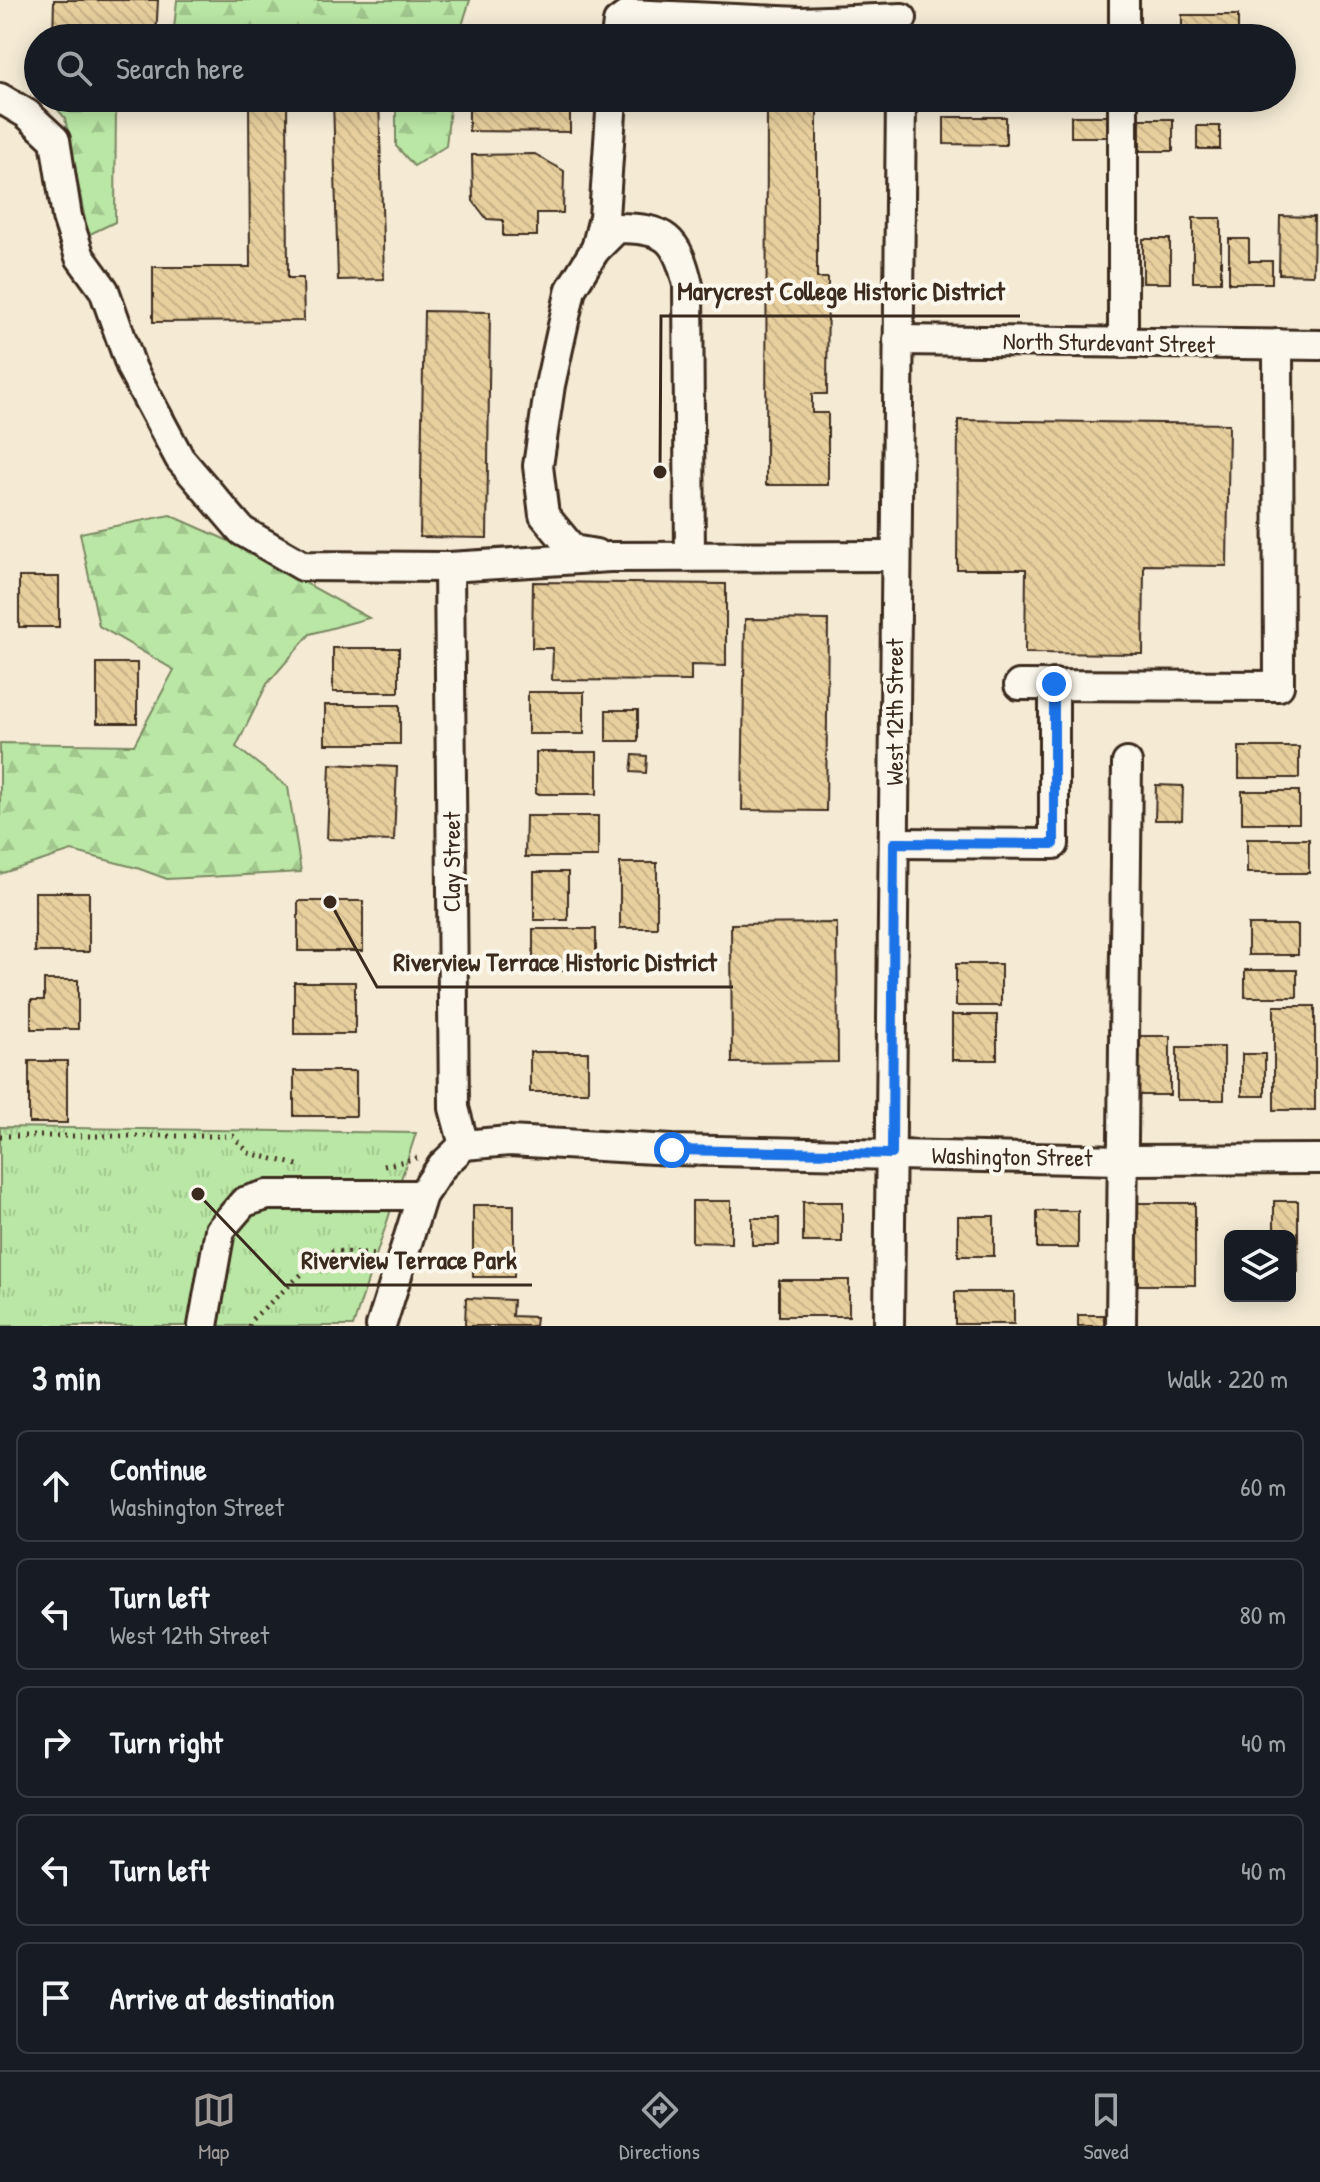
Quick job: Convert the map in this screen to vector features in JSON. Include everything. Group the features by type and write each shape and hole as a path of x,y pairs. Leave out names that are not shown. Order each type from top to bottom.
{"street":[{"path":"1124,0 1124,24"},
{"path":"618,24 629,14 800,22 902,19"},
{"path":"0,98 27,114 55,140 67,217 80,257 104,290 132,369 180,459 242,531 303,566 449,567 610,557 896,556"},
{"path":"595,250 604,217 611,112"},
{"name":"West 12th Street","path":"889,1326 901,112"},
{"path":"1123,112 1123,343"},
{"path":"610,557 573,550 544,515 538,466 550,385 571,289 595,250 617,228 638,228 663,234 681,255 688,285 690,556"},
{"name":"North Sturdevant Street","path":"898,340 1320,345"},
{"path":"1019,685 1279,686 1278,344"},
{"name":"Clay Street","path":"449,567 454,1108 464,1145"},
{"path":"894,843 1054,844 1054,684"},
{"path":"1121,1326 1127,763"},
{"name":"Washington Street","path":"464,1145 509,1141 672,1150 1122,1160 1320,1159"},
{"path":"381,1326 422,1195 442,1166 464,1145"},
{"path":"203,1326 220,1230 244,1202 267,1195 422,1195"}],"path":[{"path":"0,1136 233,1136 249,1153 314,1168"},
{"path":"375,1166 420,1157"},
{"path":"249,1326 250,1321 315,1262 333,1251 377,1255"}],"green space":[{"path":"177,0 470,0 462,24 174,24"},
{"path":"60,112 116,112 115,222 88,235 65,118"},
{"path":"396,112 450,112 446,146 414,166 396,146"},
{"path":"170,515 231,542 369,618 310,634 267,684 236,747 288,787 301,872 167,879 72,851 0,874 0,743 134,745 174,670 99,626 80,533"},
{"path":"0,1127 416,1133 353,1326 0,1326"}],"building":[{"path":"54,0 158,0 157,24 53,24"},
{"path":"1182,15 1238,15 1238,24 1182,24"},
{"path":"249,112 287,112 288,278 303,278 304,321 153,322 153,267 250,267"},
{"path":"333,112 379,112 384,279 338,280"},
{"path":"469,112 570,112 570,132 469,131"},
{"path":"767,112 817,112 817,278 828,278 827,394 812,394 812,413 828,413 828,485 766,485"},
{"path":"1071,116 1109,116 1109,137 1071,137"},
{"path":"944,117 1006,117 1006,145 944,144"},
{"path":"1140,119 1173,119 1173,151 1140,151"},
{"path":"1197,126 1220,126 1220,149 1197,149"},
{"path":"535,154 564,171 563,213 537,213 537,236 503,236 503,220 487,219 473,201 472,155"},
{"path":"1280,216 1314,217 1313,275 1279,274"},
{"path":"1193,218 1221,218 1221,282 1193,282"},
{"path":"1143,239 1170,239 1170,283 1143,283"},
{"path":"1229,239 1249,239 1249,261 1272,261 1272,283 1229,283"},
{"path":"424,311 490,312 487,538 420,537"},
{"path":"958,420 1229,424 1227,566 1144,565 1143,654 1025,653 1026,569 957,569"},
{"path":"19,577 59,577 59,627 19,627"},
{"path":"533,582 726,584 726,666 691,665 691,681 552,680 553,648 532,648"},
{"path":"745,619 828,620 826,811 742,810"},
{"path":"333,648 399,648 399,692 333,692"},
{"path":"97,663 137,663 137,723 97,723"},
{"path":"528,692 584,692 584,734 528,734"},
{"path":"325,705 400,705 400,744 325,744"},
{"path":"606,710 638,710 638,741 606,741"},
{"path":"1239,747 1299,747 1299,778 1239,778"},
{"path":"536,752 597,752 597,794 536,794"},
{"path":"633,755 647,756 646,773 631,772"},
{"path":"330,764 397,767 394,841 327,839"},
{"path":"1156,785 1183,786 1182,820 1155,820"},
{"path":"1242,791 1299,791 1299,823 1242,823"},
{"path":"526,816 598,816 598,857 525,857"},
{"path":"1247,839 1309,839 1309,873 1247,873"},
{"path":"620,863 657,863 657,928 620,928"},
{"path":"534,872 568,872 568,920 534,920"},
{"path":"35,892 89,892 89,952 35,952"},
{"path":"298,901 363,901 363,951 298,951"},
{"path":"837,923 838,1062 732,1063 731,924"},
{"path":"1248,925 1298,925 1298,955 1248,955"},
{"path":"533,929 596,929 596,970 533,970"},
{"path":"956,964 1001,964 1001,1006 956,1006"},
{"path":"1245,970 1297,970 1297,997 1245,997"},
{"path":"44,980 78,980 78,1029 31,1029 31,1000 44,1000"},
{"path":"294,982 355,982 355,1034 294,1034"},
{"path":"1274,1006 1315,1006 1315,1110 1274,1110"},
{"path":"952,1015 997,1015 997,1060 952,1060"},
{"path":"1134,1036 1170,1036 1170,1095 1134,1095"},
{"path":"1177,1047 1224,1047 1224,1100 1177,1100"},
{"path":"530,1052 588,1052 588,1092 530,1092"},
{"path":"1242,1054 1265,1054 1265,1096 1242,1096"},
{"path":"29,1061 67,1061 67,1123 29,1123"},
{"path":"294,1071 356,1071 356,1116 294,1116"},
{"path":"692,1201 731,1201 731,1243 692,1242"},
{"path":"1274,1201 1298,1201 1298,1272 1296,1230 1274,1230"},
{"path":"803,1202 842,1202 842,1242 803,1242"},
{"path":"1138,1203 1195,1203 1195,1285 1138,1285"},
{"path":"473,1205 514,1205 514,1277 473,1277"},
{"path":"1037,1211 1078,1211 1078,1248 1037,1248"},
{"path":"958,1216 994,1216 994,1256 958,1256"},
{"path":"752,1218 779,1218 779,1245 752,1245"},
{"path":"779,1280 849,1280 849,1316 779,1316"},
{"path":"955,1292 1014,1292 1014,1324 955,1324"},
{"path":"466,1298 513,1300 512,1316 536,1317 535,1326 465,1326"},
{"path":"1078,1315 1104,1315 1104,1326 1078,1326"}],"place":[{"name":"Marycrest College Historic District","path":"660,472"},
{"name":"Riverview Terrace Historic District","path":"330,902"},
{"name":"Riverview Terrace Park","path":"198,1194"}],"route":[{"path":"672,1150 892,1154 894,843 1054,844 1054,684"}]}
